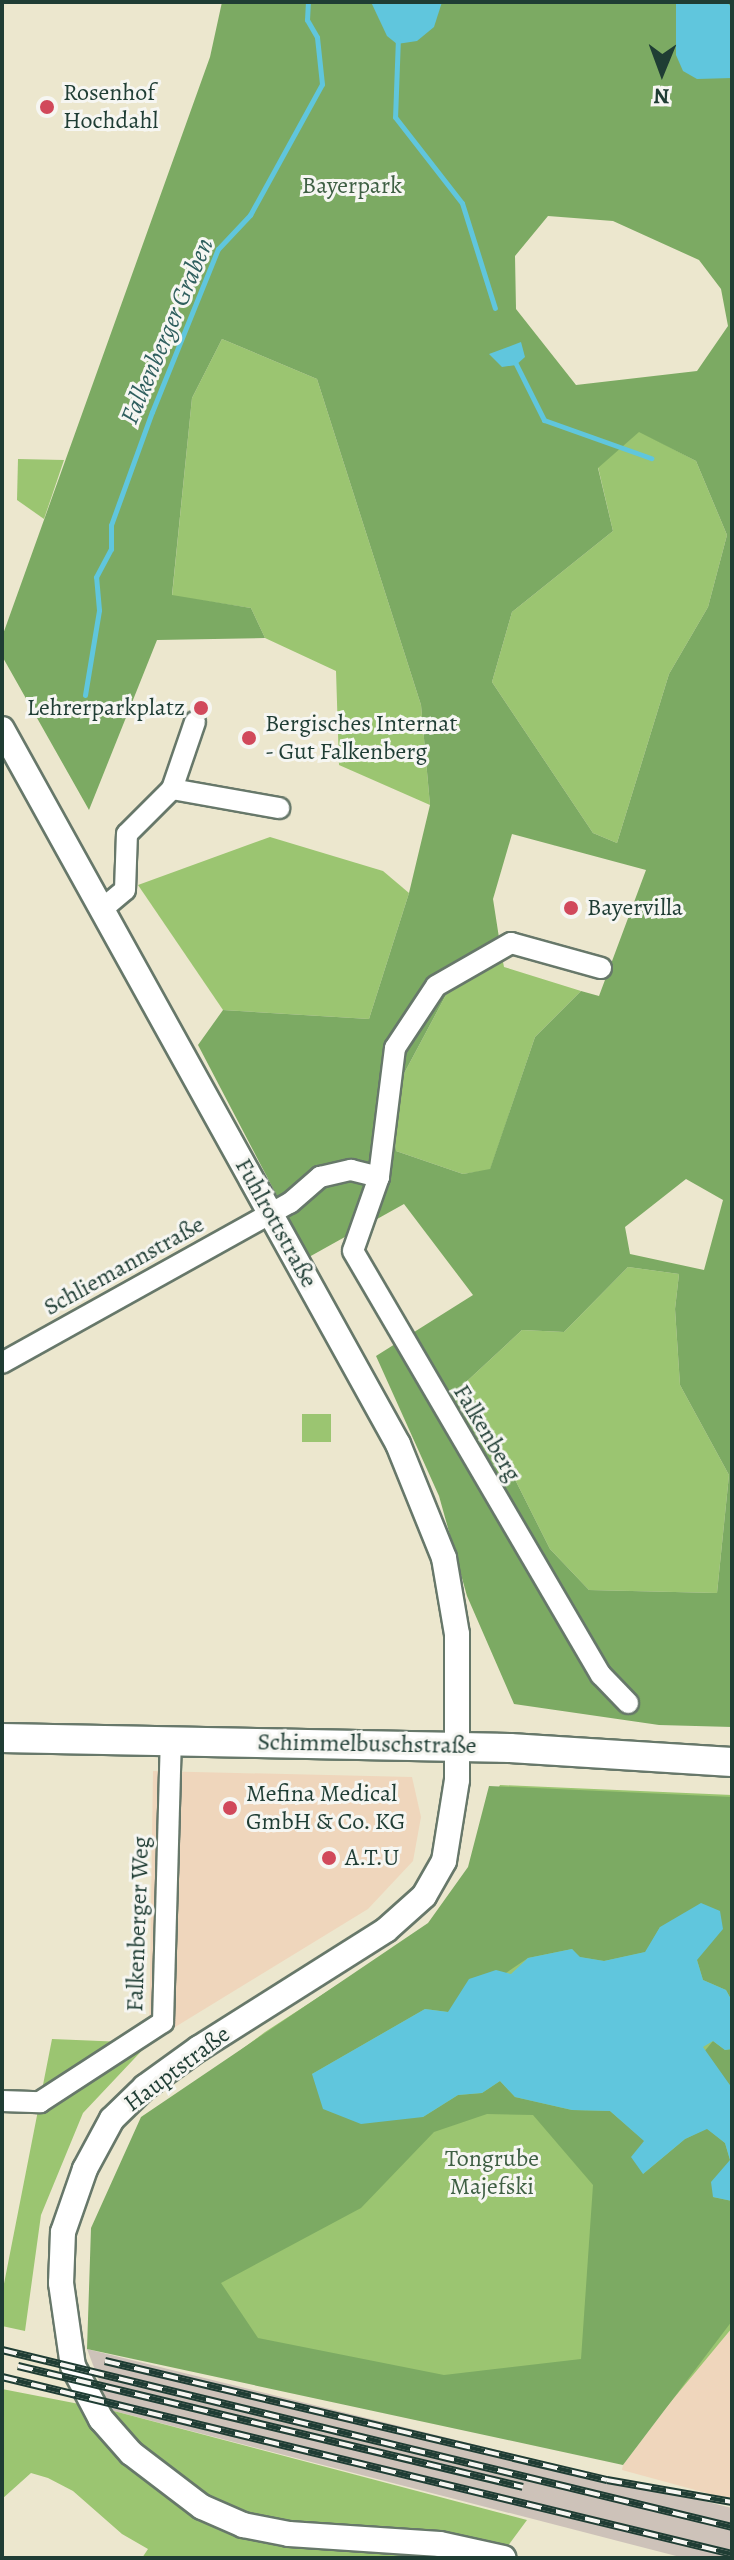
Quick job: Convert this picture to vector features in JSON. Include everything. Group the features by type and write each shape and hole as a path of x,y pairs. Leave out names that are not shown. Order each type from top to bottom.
{"main road":[{"name":"Schimmelbuschstraße","path":"2,1738 458,1746 732,1762"}],"street":[{"path":"101,910 125,890 127,834 172,789 195,722"},
{"name":"Fuhlrottstraße","path":"2,729 398,1444 444,1558 457,1634 458,1746"},
{"path":"172,789 279,808"},
{"name":"Falkenberg","path":"601,968 511,943 436,986 395,1048 379,1177 353,1251 601,1675 628,1703"},
{"path":"271,1214 320,1177 351,1170 379,1177"},
{"name":"Schliemannstraße","path":"2,1363 271,1214"},
{"name":"Falkenberger Weg","path":"2,2101 40,2102 163,2022 171,1740"},
{"name":"Hauptstraße","path":"458,1746 451,1839 424,1896 386,1930 199,2048 145,2087 112,2119 73,2200 63,2232 61,2283 65,2330 81,2387 131,2453 186,2498 243,2525 274,2531 440,2544 503,2558"}],"shaded area":[{"path":"153,1771 412,1777 421,1817 413,1861 368,1909 149,2043"},
{"path":"732,2321 732,2500 622,2470 623,2465"},
{"path":"87,2349 732,2508 732,2558 684,2558 110,2410"}],"green space":[{"name":"Bayerpark","path":"222,2 732,2 732,1727 659,1725 514,1704 467,1596 439,1496 376,1356 473,1295 404,1204 309,1257 198,1045 223,1010 369,1019 409,893 430,805 421,705 317,379 222,339 192,398 172,595 251,608 265,638 157,640 89,810 2,656 2,637 210,57","holes":["548,216 613,221 699,260 721,289 728,326 697,371 576,385 516,309 515,256","639,432 696,461 727,535 708,607 669,674 617,843 593,833 492,682 512,612 613,531 598,468","512,834 646,870 599,996 581,991 535,1037 490,1169 463,1174 396,1151 392,1096 447,993 502,957 493,899","686,1179 723,1200 704,1270 630,1254 625,1227","628,1267 679,1274 675,1309 680,1385 729,1475 717,1593 589,1590 550,1549 466,1382 522,1330 564,1332"]},
{"path":"222,339 317,379 421,705 430,805 339,765 336,671 265,638 251,608 172,596 192,398"},
{"path":"639,431 696,461 727,535 708,607 669,674 617,843 593,833 492,682 512,612 613,531 598,467"},
{"path":"18,459 64,460 44,519 17,500"},
{"path":"270,837 383,871 409,893 369,1019 223,1010 138,885"},
{"path":"502,957 504,967 581,991 535,1037 490,1170 463,1174 396,1151 392,1096 447,993"},
{"path":"628,1267 679,1274 675,1309 680,1385 729,1475 717,1593 589,1590 550,1549 466,1382 522,1330 564,1332"},
{"path":"302,1414 331,1414 331,1442 302,1442"},
{"name":"Tongrube Majefski","path":"500,1785 732,1795 732,2328 625,2457 386,2393 102,2280 164,2107 265,2032 437,1920 470,1874 489,1805"},
{"path":"489,1786 732,1797 732,2001 726,1990 703,1980 697,1960 660,1927 646,1952 604,1961 579,1957 572,1949 528,1958 448,2012 425,2009 312,2074 423,2117 458,2095 482,2093 500,2081 515,2097 572,2110 610,2111 645,2141 643,2174 685,2139 707,2128 725,2143 730,2160 713,2197 732,2201 732,2321 623,2465 87,2349 91,2228 141,2117 428,1923 468,1867","holes":["487,2114 533,2115 593,2185 581,2359 444,2375 258,2338 221,2283 361,2208 434,2132"]},
{"path":"52,2039 149,2043 83,2113 41,2215 25,2331 2,2326 2,2294"},
{"path":"713,2041 725,2050 732,2049 732,2088 703,2053"},
{"path":"2,2389 110,2410 527,2520 499,2558 142,2558 148,2549 122,2534 73,2491 48,2478 31,2473 2,2499"}],"water":[{"path":"371,2 442,2 434,27 417,41 397,44 387,36"},
{"path":"676,2 727,2 732,8 732,78 697,79 683,71 676,55"},
{"path":"521,342 525,357 516,365 502,367 489,354"},
{"path":"701,1903 720,1911 723,1929 697,1960 703,1980 726,1990 732,2001 732,2049 725,2050 713,2041 703,2047 732,2088 732,2201 713,2197 711,2182 730,2160 725,2143 707,2129 685,2139 643,2174 631,2157 644,2141 610,2111 572,2110 515,2097 500,2081 482,2093 458,2095 423,2117 361,2124 323,2109 312,2074 425,2009 448,2012 469,1979 496,1970 511,1974 528,1958 572,1949 580,1957 604,1961 645,1952 660,1927"}],"waterway":[{"name":"Falkenberger Graben","path":"85,695 99,610 96,577 111,549 111,525 152,412 218,249 250,215 322,84 317,37 307,20 308,2"},
{"path":"398,37 395,117 462,203 495,308"},
{"path":"515,362 544,420 651,458"}],"railway":[{"path":"2,2350 732,2527"},
{"path":"105,2361 607,2480 732,2502"},
{"path":"18,2366 523,2487"},
{"path":"2,2377 732,2554"}],"place":[{"name":"Rosenhof Hochdahl","path":"47,107"},
{"name":"Lehrerparkplatz","path":"201,708"},
{"name":"Bergisches Internat - Gut Falkenberg","path":"249,738"},
{"name":"Bayervilla","path":"571,908"},
{"name":"Mefina Medical GmbH & Co. KG","path":"230,1808"},
{"name":"A.T.U","path":"329,1858"}]}
